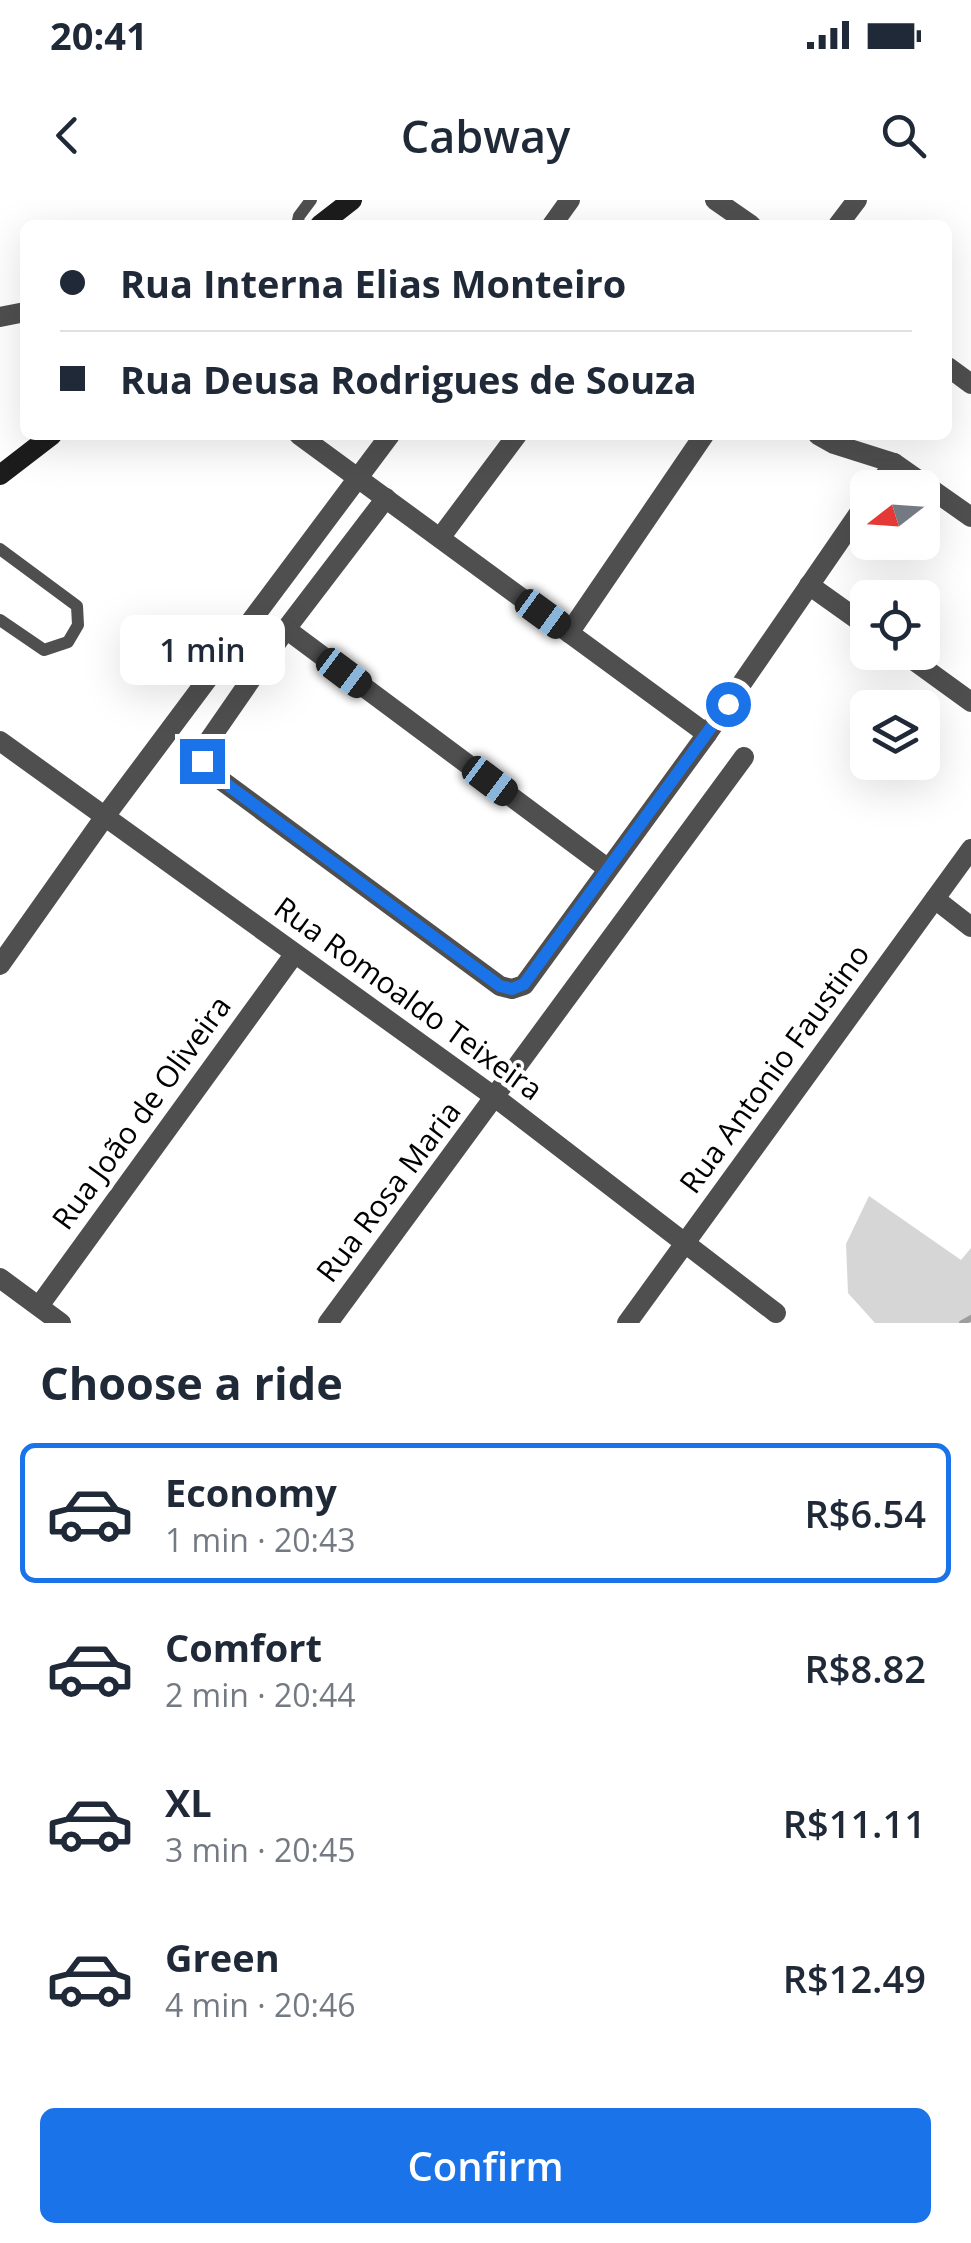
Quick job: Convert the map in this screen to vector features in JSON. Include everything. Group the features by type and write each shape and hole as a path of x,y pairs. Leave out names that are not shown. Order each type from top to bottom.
{"main road":[{"path":"326,220 352,200"},
{"path":"0,475 46,440"}],"street":[{"path":"715,200 744,220"},
{"path":"842,220 857,200"},
{"path":"306,440 708,734"},
{"path":"0,965 386,440"},
{"path":"440,538 513,440"},
{"path":"569,633 701,440"},
{"path":"827,440 894,463 971,518"},
{"path":"889,470 894,463"},
{"path":"386,498 286,629 203,749 202,761 210,772 500,986 512,989 524,984 708,734 850,526"},
{"path":"809,585 850,615"},
{"path":"286,629 607,868"},
{"path":"927,670 971,702"},
{"name":"Rua Romoaldo Teixeira","path":"0,741 496,1098 776,1312"},
{"name":"Rua Rosa Maria","path":"328,1323 744,757"},
{"name":"Rua Antonio Faustino","path":"627,1323 971,848"},
{"path":"934,899 971,927"},
{"name":"Rua João de Oliveira","path":"39,1306 294,956"},
{"path":"0,1278 60,1323"}],"lane":[{"path":"0,549 77,606 78,625 68,642 44,650 0,620"}],"shaded area":[{"path":"869,1196 961,1260 971,1248 971,1323 875,1323 848,1293 846,1244"}],"waterway":[{"path":"962,1323 971,1318"}],"route":[{"path":"202,761 210,772 500,986 512,989 524,984 728,704"}]}
